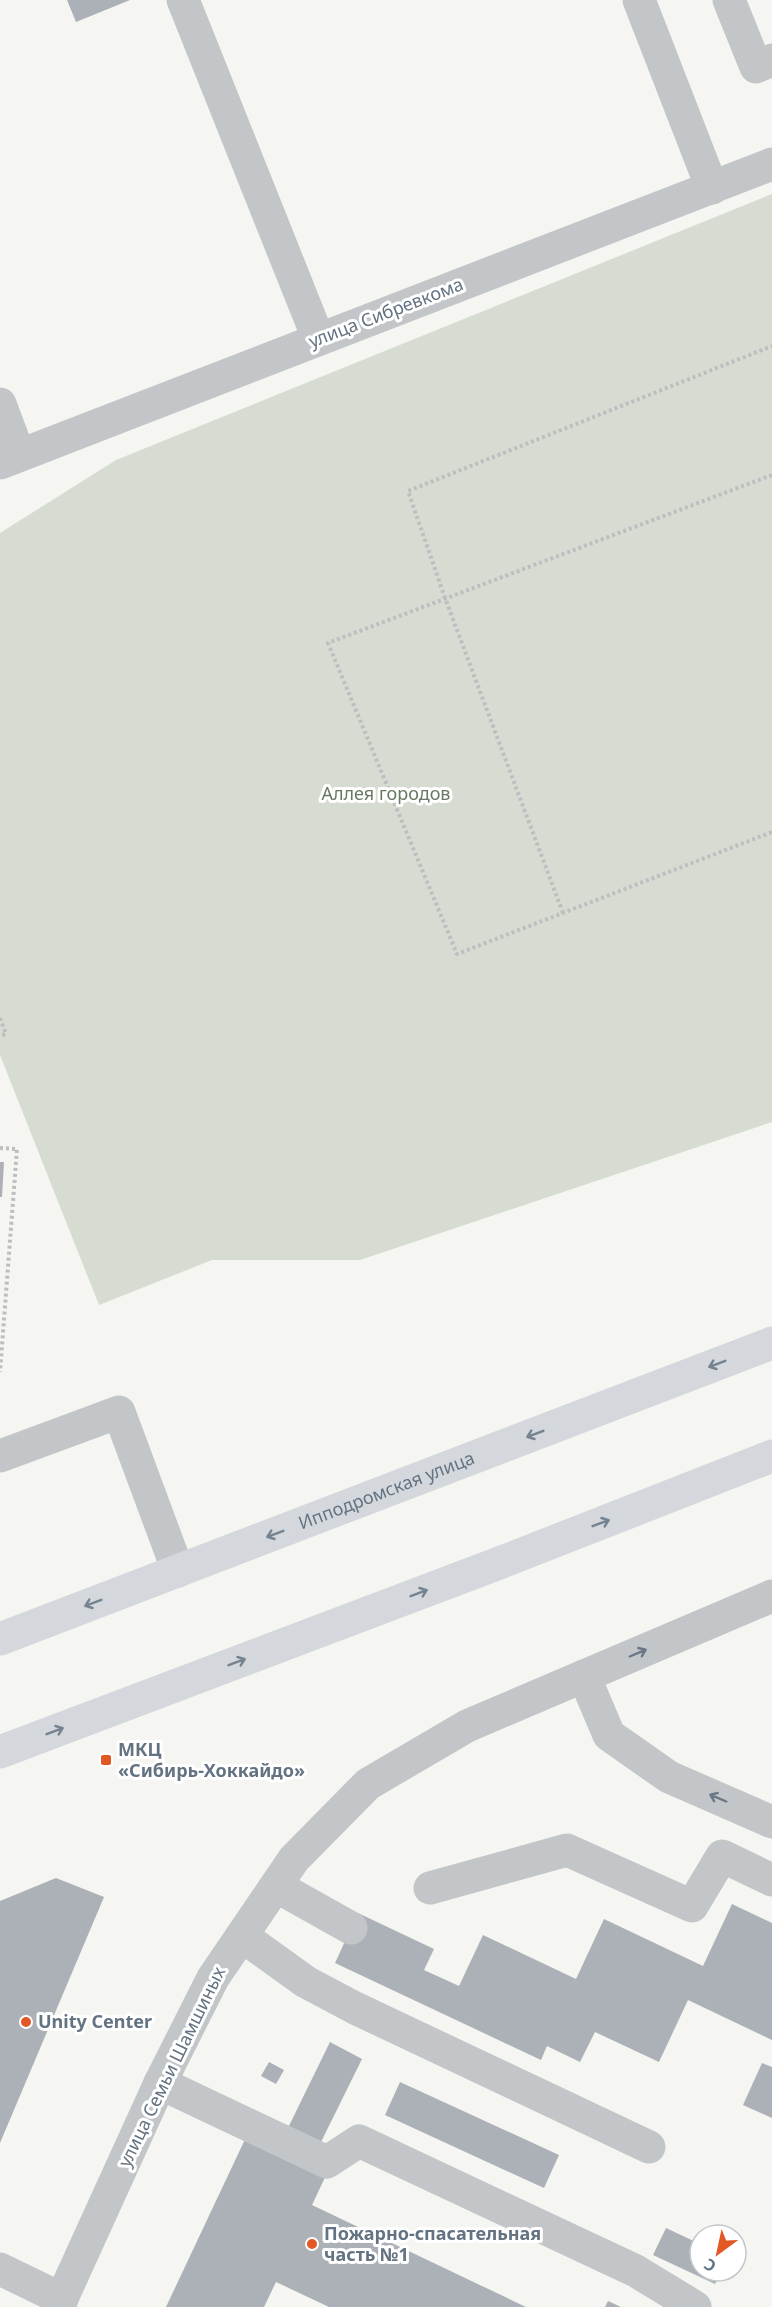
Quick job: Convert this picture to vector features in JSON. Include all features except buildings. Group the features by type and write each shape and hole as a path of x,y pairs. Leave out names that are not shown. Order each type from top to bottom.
{"highway":[{"name":"Ипподромская улица","path":"0,1639 772,1343"},
{"path":"0,1752 502,1562 772,1456"}],"street":[{"path":"183,0 318,338"},
{"path":"639,0 712,188"},
{"path":"729,0 756,67 772,60"},
{"name":"улица Сибревкома","path":"10,459 772,164"},
{"path":"0,404 10,459"},
{"path":"0,1456 118,1412 178,1570"},
{"name":"улица Семьи Шамшиных","path":"60,2303 160,2083 213,1978 294,1859 368,1784 467,1726 772,1596"},
{"path":"584,1676 609,1734 669,1777 772,1822"},
{"path":"430,1888 567,1850 692,1906 722,1856 772,1880"},
{"path":"276,1886 351,1928"},
{"path":"242,1936 306,1982 355,2008 649,2146"},
{"path":"160,2083 327,2162 358,2141 636,2271 695,2307"},
{"path":"0,2269 60,2303"}],"path":[{"path":"563,913 445,598 408,491 772,346"},
{"path":"772,475 328,642 457,954 772,832"},
{"path":"0,1018 6,1034 0,1036"},
{"path":"0,1148 17,1149 0,1372"}],"green space":[{"name":"Аллея городов","path":"772,194 772,1122 360,1260 212,1260 99,1305 0,1055 0,533 116,460"}],"place":[{"name":"МКЦ «Сибирь-Хоккайдо»","path":"106,1760"},
{"name":"Unity Center","path":"26,2022"},
{"name":"Пожарно-спасательная часть №1","path":"312,2244"}]}
